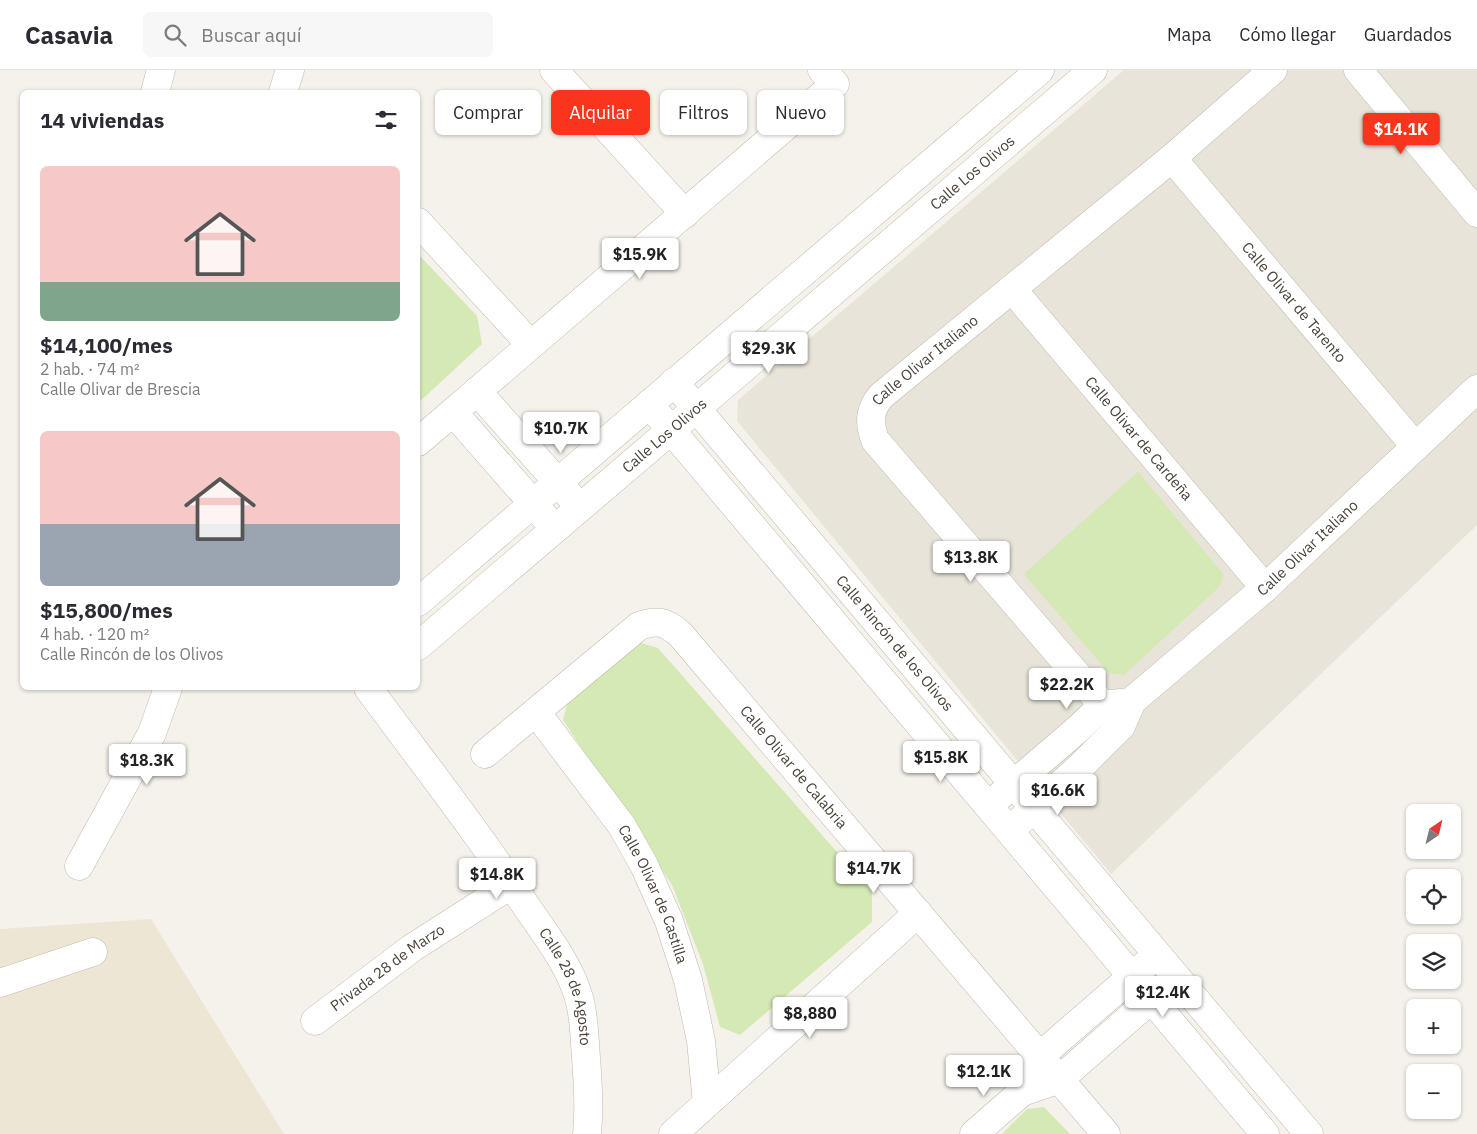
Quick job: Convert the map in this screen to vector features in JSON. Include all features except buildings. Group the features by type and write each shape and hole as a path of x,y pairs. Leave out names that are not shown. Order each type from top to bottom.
{"street":[{"path":"156,90 162,70"},
{"path":"554,70 685,214"},
{"path":"420,440 835,84 822,70"},
{"path":"420,600 1040,70"},
{"name":"Calle Los Olivos","path":"420,644 1092,70"},
{"name":"Calle Olivar Italiano","path":"1121,726 875,440 870,418 875,403 881,396 1172,158 1273,70"},
{"path":"1358,70 1477,213"},
{"name":"Calle Olivar de Tarento","path":"1172,158 1415,446"},
{"path":"420,224 531,345"},
{"name":"Calle Olivar de Cardeña","path":"1012,289 1265,588"},
{"name":"Calle Rincón de los Olivos","path":"674,382 1309,1134"},
{"name":"Calle Olivar Italiano","path":"1008,831 1079,768 1121,726 1132,701 1265,588 1477,389"},
{"path":"477,391 580,507"},
{"path":"649,404 1265,1134"},
{"path":"453,412 555,528"},
{"name":"Calle Olivar de Calabria","path":"485,754 638,626 651,622 663,623 672,627 918,912 1106,1134"},
{"path":"79,866 152,733 167,690"},
{"name":"Calle 28 de Agosto","path":"369,690 512,884 561,958 580,998 589,1089 587,1134"},
{"path":"988,806 1103,705 1132,701"},
{"name":"Calle Olivar de Castilla","path":"536,712 622,826 644,865 669,921 688,980 700,1041 707,1103"},
{"name":"Privada 28 de Marzo","path":"315,1021 412,948 512,884"},
{"path":"673,1134 918,912"},
{"path":"0,983 93,952"},
{"path":"974,1134 1022,1092 1040,1056 1158,954"},
{"path":"1022,1092 1060,1079 1177,977"}],"shaded area":[{"path":"1124,70 1477,70 1477,525 1111,874 737,421 738,400"},
{"path":"151,919 284,1134 0,1134 0,929"}],"green space":[{"path":"420,256 477,316 482,344 420,401"},
{"path":"1138,472 1224,575 1219,587 1124,675 1109,673 1024,574"},
{"path":"638,642 658,648 872,892 872,922 740,1035 720,1027 703,964 672,885 563,720 569,697"},
{"path":"1044,1107 1070,1134 1002,1134 1027,1109"}]}
